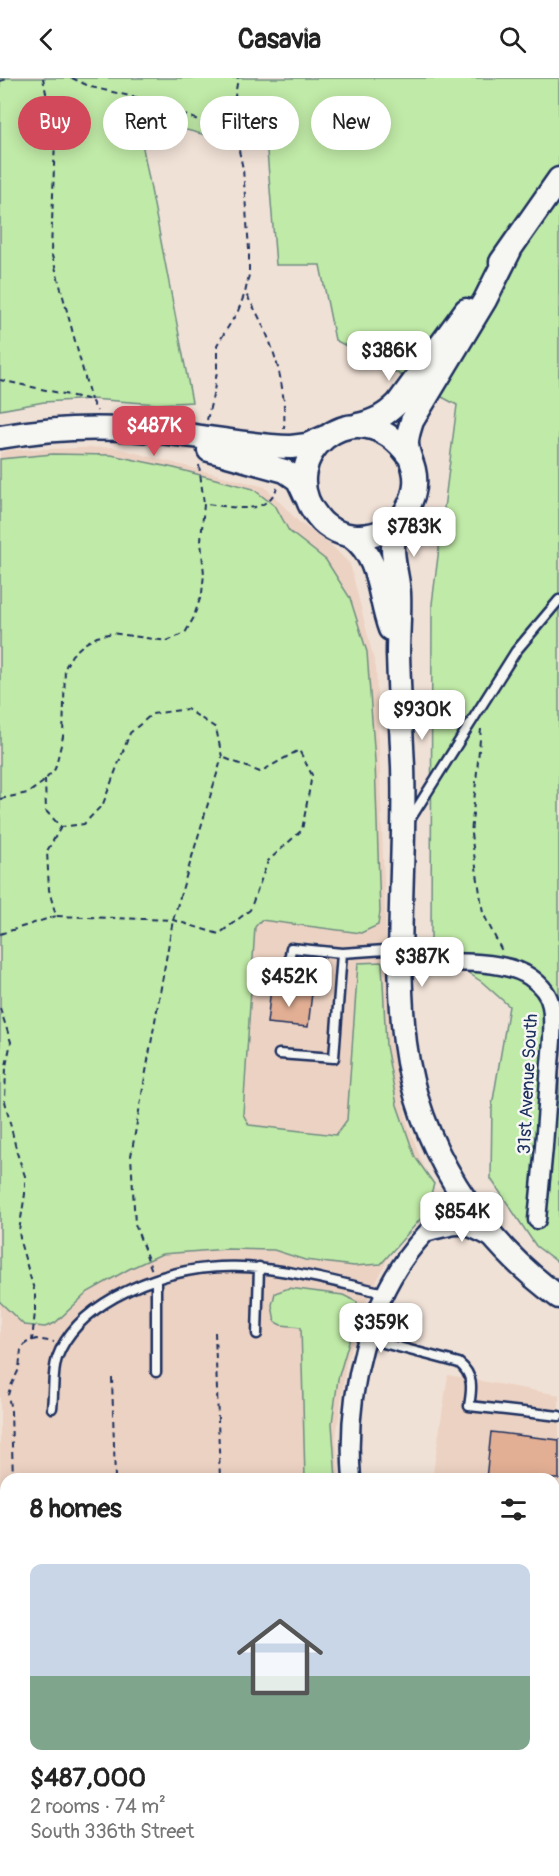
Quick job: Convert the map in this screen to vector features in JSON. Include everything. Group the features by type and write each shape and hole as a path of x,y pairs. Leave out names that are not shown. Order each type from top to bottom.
{"street":[{"path":"0,437 59,428 107,429 167,432 283,447 307,445 340,429 376,421 398,403 559,179"},
{"path":"408,455 408,432 412,421 485,300 510,250"},
{"path":"351,536 368,536 384,531 398,522 413,497 415,483 414,468 399,442 387,433 372,427 357,426"},
{"path":"107,429 177,442 272,466 293,475 298,480 311,510 322,522 335,531 351,536 360,542 371,560 387,622 398,651"},
{"path":"305,495 303,478 307,462 314,448 326,436"},
{"path":"398,522 393,552 399,593 398,651 403,777 401,956 406,1045 414,1087 427,1128 465,1200 499,1243 534,1277 559,1297"},
{"path":"401,956 483,963 511,968"},
{"name":"31st Avenue South","path":"511,968 530,976 543,988 551,1004 552,1028 544,1158 537,1220"},
{"path":"351,1473 351,1414 356,1382 368,1339 385,1293 425,1234 448,1212 465,1200"},
{"path":"425,1234 459,1225 468,1227 499,1243"}],"lane":[{"path":"402,832 516,651 559,600"},
{"path":"286,984 291,948 401,956"},
{"path":"279,1054 334,1058 342,953"},
{"path":"52,1408 56,1361 62,1346 74,1329 97,1307 138,1285 185,1270 225,1266 259,1267 385,1293"},
{"path":"257,1335 259,1267"},
{"path":"156,1279 156,1372"},
{"path":"368,1339 459,1363 470,1376 472,1390 469,1406 559,1416"}],"path":[{"path":"0,81 10,78"},
{"path":"43,78 55,138 51,252 91,400 107,429"},
{"path":"72,78 91,87 147,100 200,121"},
{"path":"235,96 238,78"},
{"path":"205,426 214,391 218,345 238,311 249,275 243,169 239,150"},
{"path":"245,293 257,312 276,362 286,408 284,433"},
{"path":"0,380 91,400"},
{"path":"0,799 28,793 55,769 63,737 65,668 72,655 84,644 112,633 167,641 185,633 193,619 202,593 204,574 201,541 204,504 199,462"},
{"path":"204,504 254,508 265,504 273,497 278,487"},
{"path":"483,705 471,834 483,913 511,968"},
{"path":"61,827 84,824 103,804 130,733 152,714 187,710 216,728 222,757 173,920 130,1156 135,1224 156,1279"},
{"path":"0,934 56,916 173,920 219,933 250,910 268,861 302,830 312,775 299,750 260,772 222,757"},
{"path":"45,779 46,811 61,827"},
{"path":"56,916 49,890 47,851 61,827"},
{"path":"0,1008 11,1042 6,1066 5,1101 17,1153 25,1176 25,1194 19,1231 34,1293 32,1341"},
{"path":"215,1332 220,1473"},
{"path":"13,1473 9,1395 19,1369 21,1350 26,1343 32,1341 50,1340 62,1346"},
{"path":"112,1378 115,1473"}],"shaded area":[{"path":"113,447 265,487 298,521 333,547 350,564 376,668 390,1041 408,1125 436,1198 399,1237 362,1310 346,1364 336,1439 339,1473 0,1473 0,453 10,450"},
{"path":"448,1375 559,1395 559,1473 433,1473"}],"green space":[{"path":"0,78 559,78 559,1263 536,1246 491,1179 492,1106 509,1006 482,982 431,948 432,604 457,405 335,340 320,265 276,265 267,151 263,150 299,150 299,96 200,96 200,133 188,130 188,96 103,96 103,150 143,150 192,402 157,404 91,399 44,402 0,410"},
{"path":"53,454 111,455 174,468 253,489 276,507 289,531 326,560 350,598 367,652 375,761 380,912 378,925 361,933 261,920 255,927 243,1114 249,1125 336,1135 347,1120 358,963 382,962 386,1046 397,1105 415,1157 434,1184 425,1214 381,1264 354,1266 305,1260 274,1250 227,1249 162,1254 88,1292 55,1323 45,1327 24,1325 0,1302 0,459"},
{"path":"289,1288 343,1295 357,1302 358,1311 338,1379 332,1423 336,1473 305,1473 301,1327 281,1325 275,1322 272,1305 275,1293"}],"building":[{"path":"271,988 312,993 308,1027 267,1023"},
{"path":"491,1432 559,1440 559,1473 487,1473"}]}
